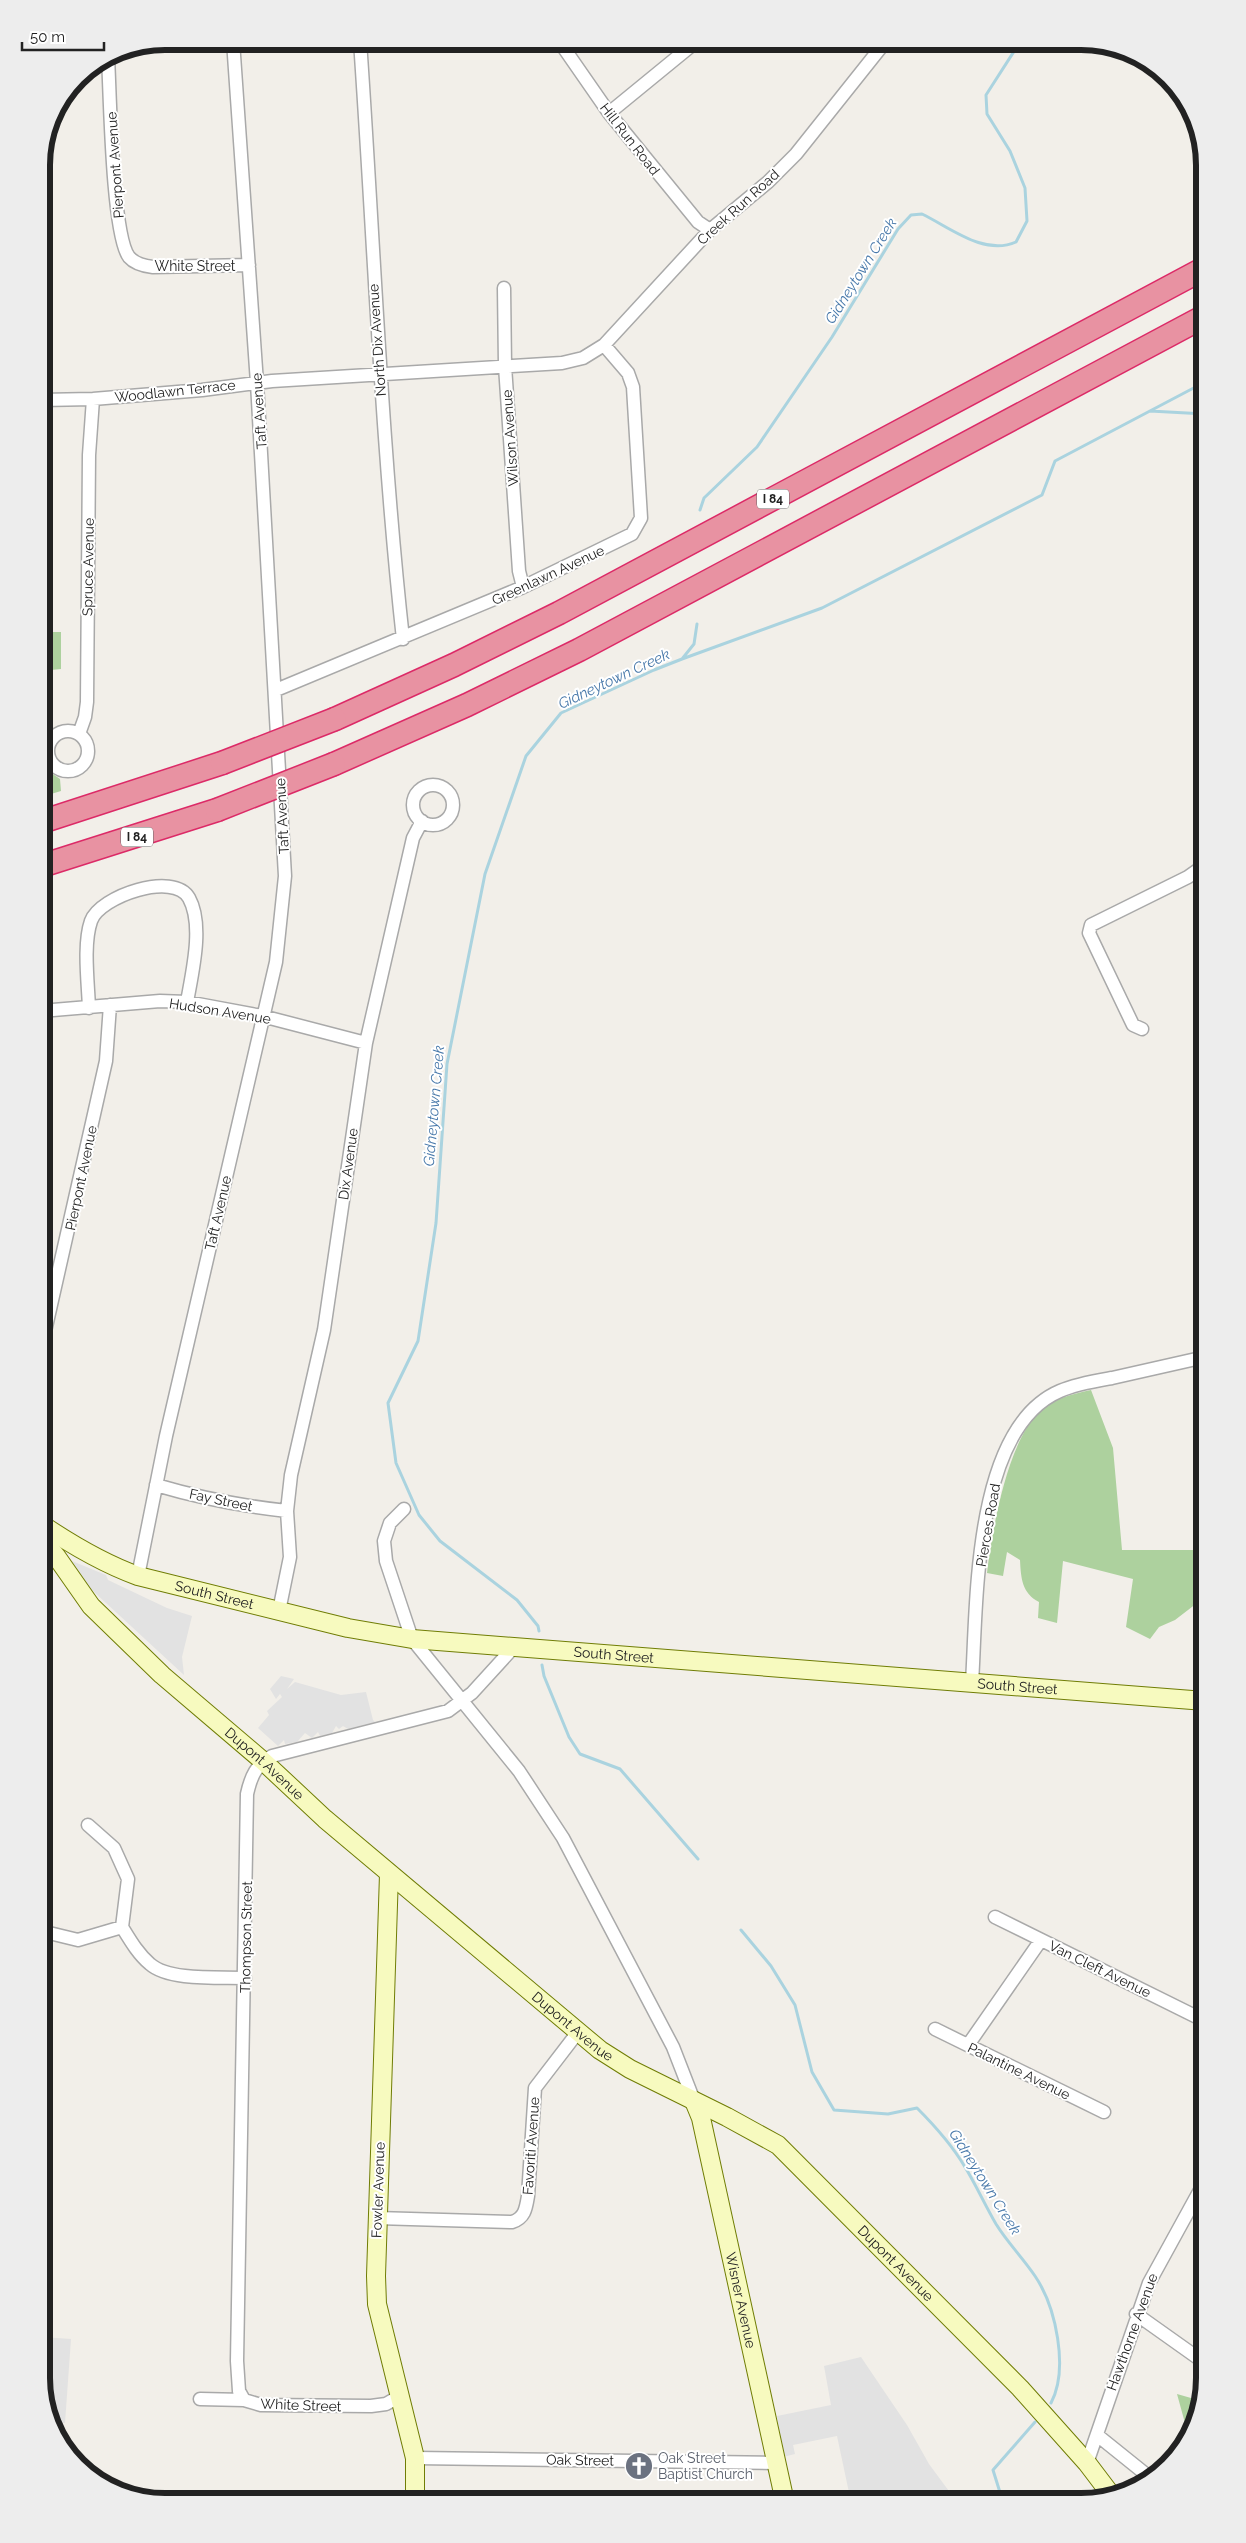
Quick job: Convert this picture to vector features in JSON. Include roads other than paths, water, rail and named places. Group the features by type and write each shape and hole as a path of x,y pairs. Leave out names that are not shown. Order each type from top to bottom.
{"highway":[{"name":"I 84","path":"50,820 222,763 335,719 454,665 566,609 1196,273"},
{"name":"I 84","path":"50,864 216,810 334,764 442,717 571,654 1196,321"}],"street":[{"name":"Taft Avenue","path":"138,1576 156,1485 262,1016 276,962 285,876 276,690 257,383 234,50"},
{"name":"North Dix Avenue","path":"361,50 379,374 403,639"},
{"name":"Hill Run Road","path":"565,50 610,113 698,222 710,230"},
{"path":"610,113 686,50"},
{"name":"Creek Run Road","path":"577,360 604,345 710,230 768,182 796,154 880,50"},
{"name":"Pierpont Avenue","path":"108,64 116,196 122,236 128,256 141,265"},
{"name":"White Street","path":"141,265 153,267 249,265"},
{"name":"Wilson Avenue","path":"504,288 505,366 519,570 523,587"},
{"name":"Greenlawn Avenue","path":"276,690 403,639 523,587 632,534 640,518 638,452 633,387 628,373 604,345"},
{"name":"Woodlawn Terrace","path":"50,400 93,399 202,390 257,383 562,363 577,360"},
{"name":"Spruce Avenue","path":"79,734 85,717 87,702 90,455 93,399"},
{"name":"Dix Avenue","path":"279,1610 290,1557 287,1511 291,1475 324,1330 366,1043 413,838 422,821"},
{"path":"1142,1029 1133,1025 1089,932 1091,925 1196,871"},
{"path":"88,1008 88,934 94,914 110,900 135,891 161,886 182,890 189,897 194,910 196,946 187,1002"},
{"name":"Hudson Avenue","path":"50,1010 160,1001 187,1002 262,1016 366,1043"},
{"name":"Pierpont Avenue","path":"50,1309 106,1061 110,1005"},
{"name":"Pierces Road","path":"972,1683 981,1551 990,1495 1010,1440 1025,1417 1035,1406 1065,1389 1196,1359"},
{"name":"Fay Street","path":"156,1485 206,1500 246,1507 287,1511"},
{"path":"404,1510 390,1523 384,1541 386,1562 412,1639 519,1771 563,1838 673,2047 694,2101"},
{"name":"South Street","path":"50,1530 73,1546 106,1564 138,1576 348,1628 412,1639 1196,1700"},
{"name":"Dupont Avenue","path":"50,1550 91,1606 162,1675 263,1761 389,1874 600,2050 630,2069 778,2145 1020,2388 1087,2463 1107,2490"},
{"path":"263,1761 272,1756 448,1711 464,1701 513,1648"},
{"name":"Thompson Street","path":"244,2400 239,2391 236,2361 248,1794 251,1777 263,1761"},
{"path":"88,1825 114,1848 128,1879 122,1927 141,1956 161,1972 245,1978"},
{"name":"Fowler Avenue","path":"389,1874 377,2218 377,2304 415,2458 415,2493"},
{"name":"Van Cleft Avenue","path":"995,1916 1196,2017"},
{"path":"50,1933 78,1940 122,1927"},
{"path":"968,2045 1041,1940"},
{"name":"Palantine Avenue","path":"935,2030 1104,2112"},
{"name":"Favoriti Avenue","path":"377,2218 512,2222 519,2220 525,2211 528,2196 535,2088 578,2032"},
{"name":"Wisner Avenue","path":"694,2101 701,2118 782,2493"},
{"name":"Hawthorne Avenue","path":"1087,2463 1136,2314 1159,2262 1196,2207"},
{"path":"1136,2314 1196,2357"},
{"name":"White Street","path":"200,2399 244,2400 261,2405 371,2406 386,2404 400,2396"},
{"path":"1096,2435 1145,2474"},
{"name":"Oak Street","path":"415,2458 776,2463"}],"waterway":[{"name":"Gidneytown Creek","path":"700,510 704,498 757,447 832,337 898,229 911,215 922,214 956,233 980,243 992,246 1016,242 1027,221 1025,188 1010,151 987,114 986,95 1015,50"},
{"path":"682,659 822,608 1042,495 1055,461 1196,387"},
{"path":"1150,411 1196,414"},
{"name":"Gidneytown Creek","path":"539,1631 538,1626 517,1600 440,1541 419,1515 396,1463 388,1403 418,1341 436,1223 447,1064 485,874 526,756 561,713 682,659 694,644 697,624"},
{"name":"Gidneytown Creek","path":"542,1665 544,1676 569,1737 580,1754 620,1769 698,1859"},
{"name":"Gidneytown Creek","path":"741,1930 771,1966 795,2005 812,2072 834,2110 888,2114 917,2108 943,2136 960,2159 996,2224 1035,2276 1049,2304 1058,2338 1059,2356 1059,2373 1051,2403"},
{"name":"Gidneytown Creek","path":"1000,2493 993,2470 1035,2422"}],"place":[{"name":"Oak Street Baptist Church","path":"639,2466"}]}
